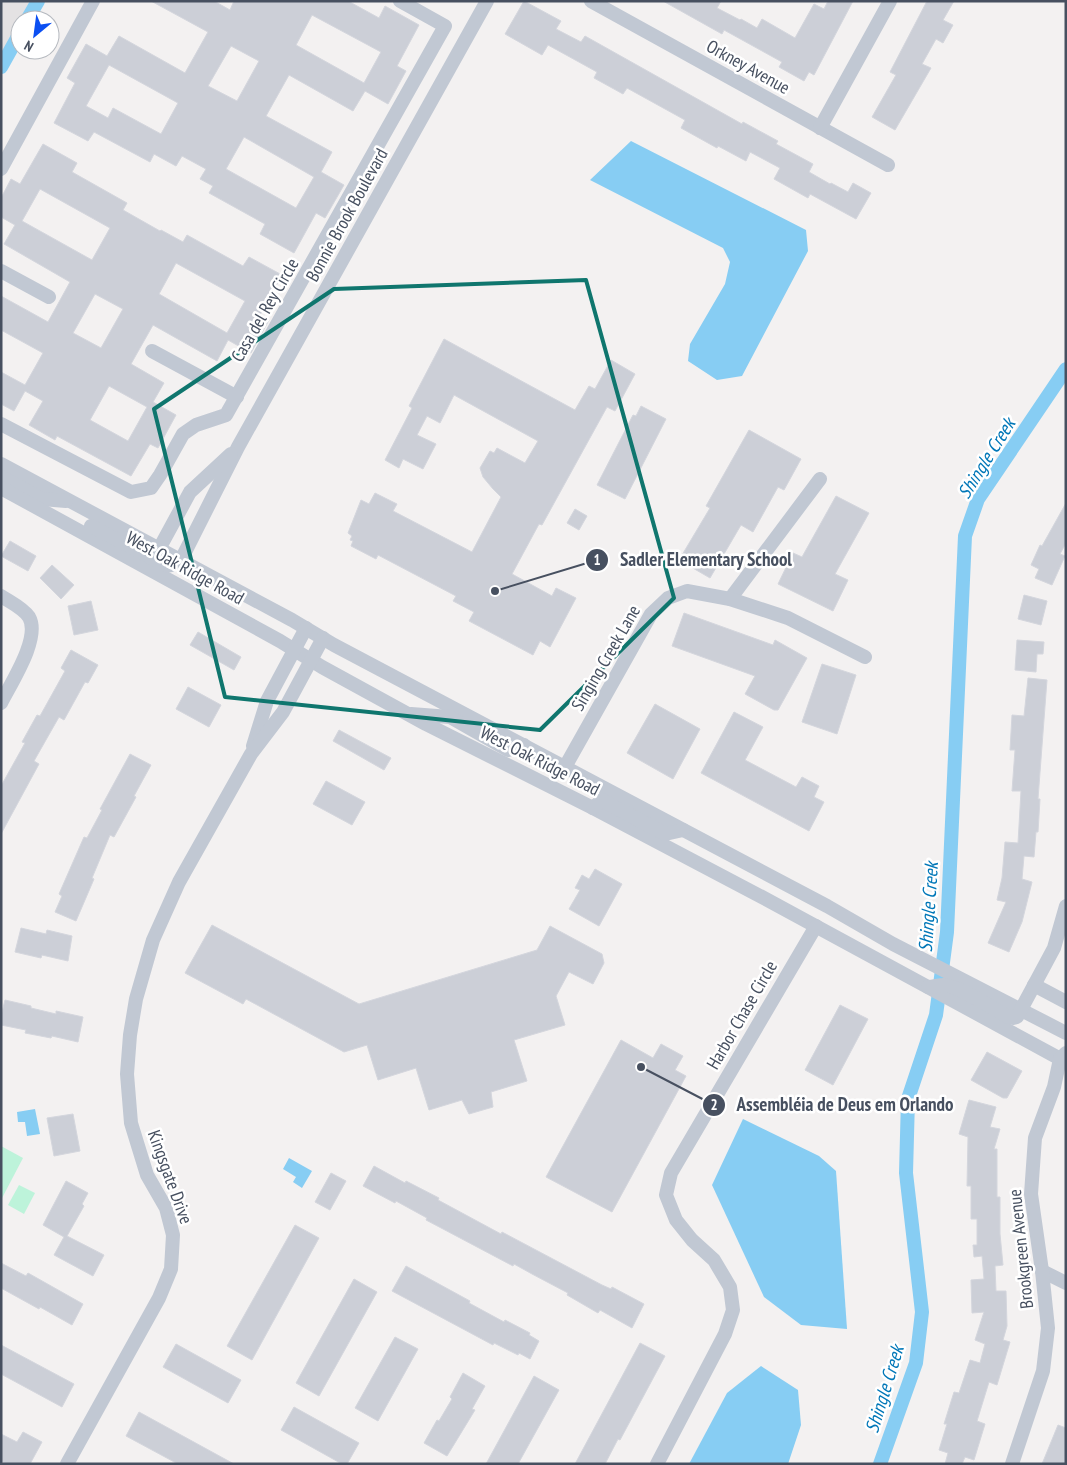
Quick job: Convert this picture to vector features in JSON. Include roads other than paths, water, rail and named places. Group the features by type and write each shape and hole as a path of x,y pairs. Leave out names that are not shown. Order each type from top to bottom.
{"street":[{"path":"1,169 93,1"},
{"name":"Casa del Rey Circle","path":"1,424 131,492 151,488 183,434 196,425 226,415 445,26 400,1"},
{"name":"Bonnie Brook Boulevard","path":"181,560 238,447 487,1"},
{"name":"Orkney Avenue","path":"591,1 888,165"},
{"path":"820,128 890,1"},
{"path":"1,272 49,297"},
{"path":"152,351 237,397"},
{"name":"Bonnie Brook Boulevard","path":"159,549 190,492 238,447"},
{"name":"West Oak Ridge Road","path":"1,464 827,906 908,952 1066,1033"},
{"path":"1,477 42,499 72,502"},
{"path":"730,599 820,479"},
{"name":"West Oak Ridge Road","path":"1,488 406,713 593,808 816,926 928,988 1064,1058"},
{"path":"60,520 84,523 167,566 177,564 181,560"},
{"name":"Singing Creek Lane","path":"566,767 651,614 668,598 687,591 730,599 788,618 865,657"},
{"path":"1,596 15,604 29,617 33,631 29,648 1,703"},
{"name":"Kingsgate Drive","path":"251,754 267,701 306,628"},
{"name":"Kingsgate Drive","path":"67,1464 160,1298 172,1269 172,1235 166,1208 147,1175 131,1123 127,1074 130,1034 140,984 157,932 179,882 251,754 284,712 323,638"},
{"path":"406,713 450,717 508,750 524,745"},
{"path":"593,808 602,800 665,834 683,830"},
{"path":"928,988 948,986 1013,1018 1016,1017 1054,948 1066,906"},
{"name":"Harbor Chase Circle","path":"657,1464 725,1334 733,1310 730,1287 714,1260 692,1240 676,1220 666,1195 671,1173 816,926"},
{"path":"1034,985 1066,1002"},
{"name":"Brookgreen Avenue","path":"1012,1464 1043,1371 1048,1328 1031,1194 1034,1138 1060,1090 1064,1058"},
{"path":"1042,1270 1066,1283"}],"water":[{"path":"631,141 806,230 808,251 742,376 717,380 688,361 690,344 725,284 730,262 723,248 590,180"},
{"path":"35,1109 40,1134 27,1136 25,1122 18,1122 17,1112"},
{"path":"743,1119 819,1156 836,1171 847,1329 801,1325 764,1297 712,1185"},
{"path":"289,1158 312,1171 302,1188 293,1182 296,1177 283,1169"},
{"path":"761,1366 798,1390 801,1425 788,1464 689,1464 727,1393"}],"waterway":[{"path":"33,10 38,1"},
{"path":"1,67 10,51"},
{"name":"Shingle Creek","path":"880,1464 916,1363 922,1312 906,1173 908,1099 936,1015 947,932 965,536 978,499 1066,369"}],"place":[{"name":"Sadler Elementary School","path":"495,591"},
{"name":"Assembléia de Deus em Orlando","path":"641,1067"}]}
